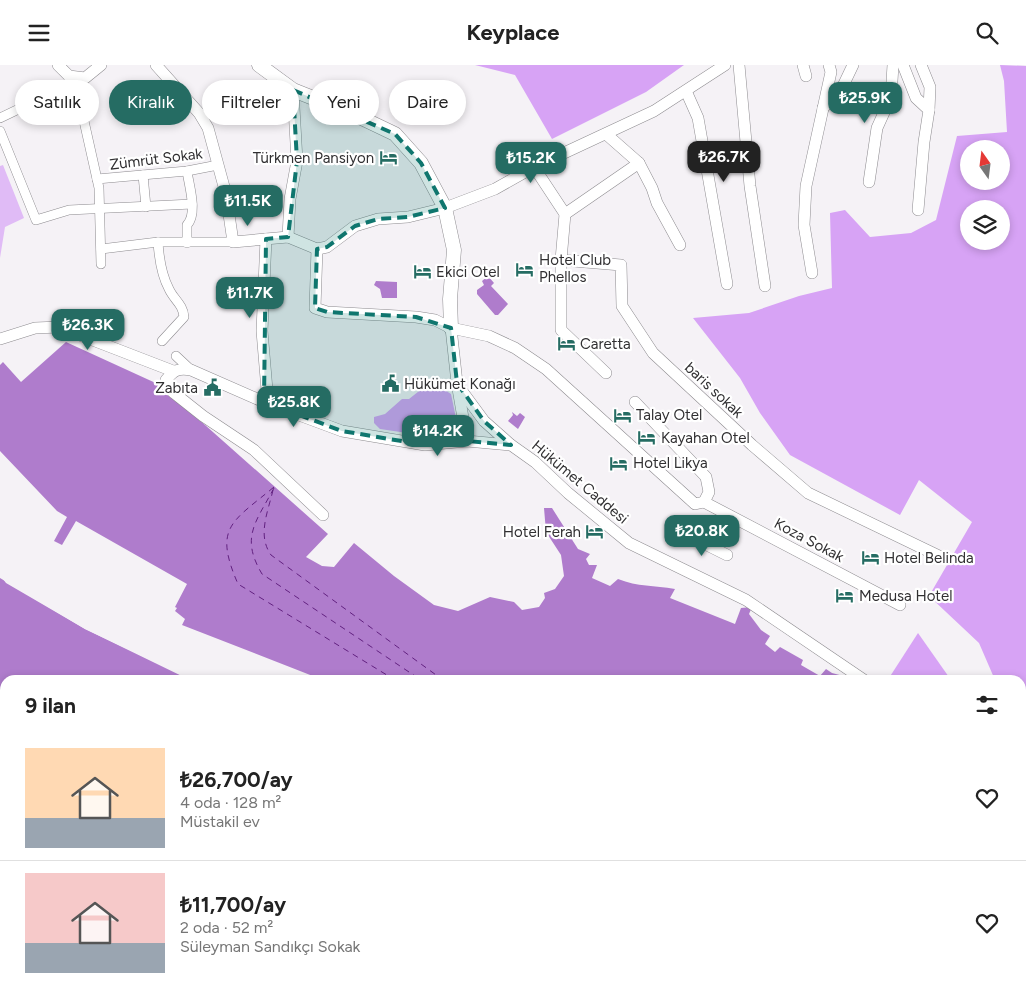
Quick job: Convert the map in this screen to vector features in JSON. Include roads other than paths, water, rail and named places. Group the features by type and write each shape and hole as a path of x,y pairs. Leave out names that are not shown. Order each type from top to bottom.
{"street":[{"path":"58,65 68,80"},
{"path":"74,80 85,78 101,65"},
{"path":"156,65 199,113 208,129 226,194 233,242"},
{"path":"259,65 279,80"},
{"path":"101,249 158,242 233,242 288,237 317,249 327,247 355,226 378,219 408,217 445,208 495,189 534,167 654,111 725,65"},
{"path":"739,65 750,186 765,286"},
{"path":"812,273 804,225 806,186 831,72 830,65"},
{"path":"823,107 842,88 853,65"},
{"path":"868,183 877,128 891,97 893,65"},
{"path":"903,65 916,98 929,110"},
{"path":"918,210 930,87 921,65"},
{"path":"686,91 698,118 727,284"},
{"path":"299,92 351,113 395,134 421,163 445,208 454,249 450,299 451,328 457,383 467,441"},
{"path":"0,118 15,110"},
{"path":"85,125 97,179 101,264"},
{"path":"288,237 290,199 297,161 295,125"},
{"path":"0,131 36,220 69,210 192,204"},
{"path":"606,134 639,163 652,187 657,203 680,245"},
{"path":"565,214 639,163"},
{"name":"Zümrüt Sokak","path":"97,179 187,171 218,165"},
{"path":"534,167 565,214 560,260 561,330 606,373"},
{"path":"187,171 192,204 191,221 187,225 187,243"},
{"path":"143,175 146,207"},
{"path":"264,402 267,391 262,331 266,239"},
{"path":"158,242 160,265 169,291 183,309 184,317 162,341"},
{"path":"317,249 315,308 327,312 416,317 435,321 451,328"},
{"name":"baris sokak","path":"560,260 621,265 622,306 653,353 752,445 808,493 943,558"},
{"path":"0,339 35,328 59,327 173,371"},
{"name":"Koza Sokak","path":"451,328 488,336 515,348 539,365 589,407 695,504 704,502 900,605"},
{"path":"176,356 191,370"},
{"path":"191,370 179,368 173,371 166,380 167,386 202,416 254,450 323,515"},
{"name":"Hükümet Caddesi","path":"191,370 264,402 342,431 425,445 467,441 510,445 535,462 568,493 629,543 746,600 857,675"},
{"path":"457,383 484,421 510,445"},
{"path":"635,402 706,477 709,492 704,502"},
{"path":"689,536 727,555"}],"place":[{"name":"Türkmen Pansiyon","path":"388,158"},
{"name":"Hotel Club Phellos","path":"525,269"},
{"name":"Ekici Otel","path":"422,272"},
{"name":"Caretta","path":"566,344"},
{"name":"Hükümet Konağı","path":"390,384"},
{"name":"Zabıta","path":"212,388"},
{"name":"Talay Otel","path":"622,415"},
{"name":"Kayahan Otel","path":"647,438"},
{"name":"Hotel Likya","path":"619,463"},
{"name":"Hotel Ferah","path":"595,532"},
{"name":"Hotel Belinda","path":"870,558"},
{"name":"Medusa Hotel","path":"845,596"}]}
